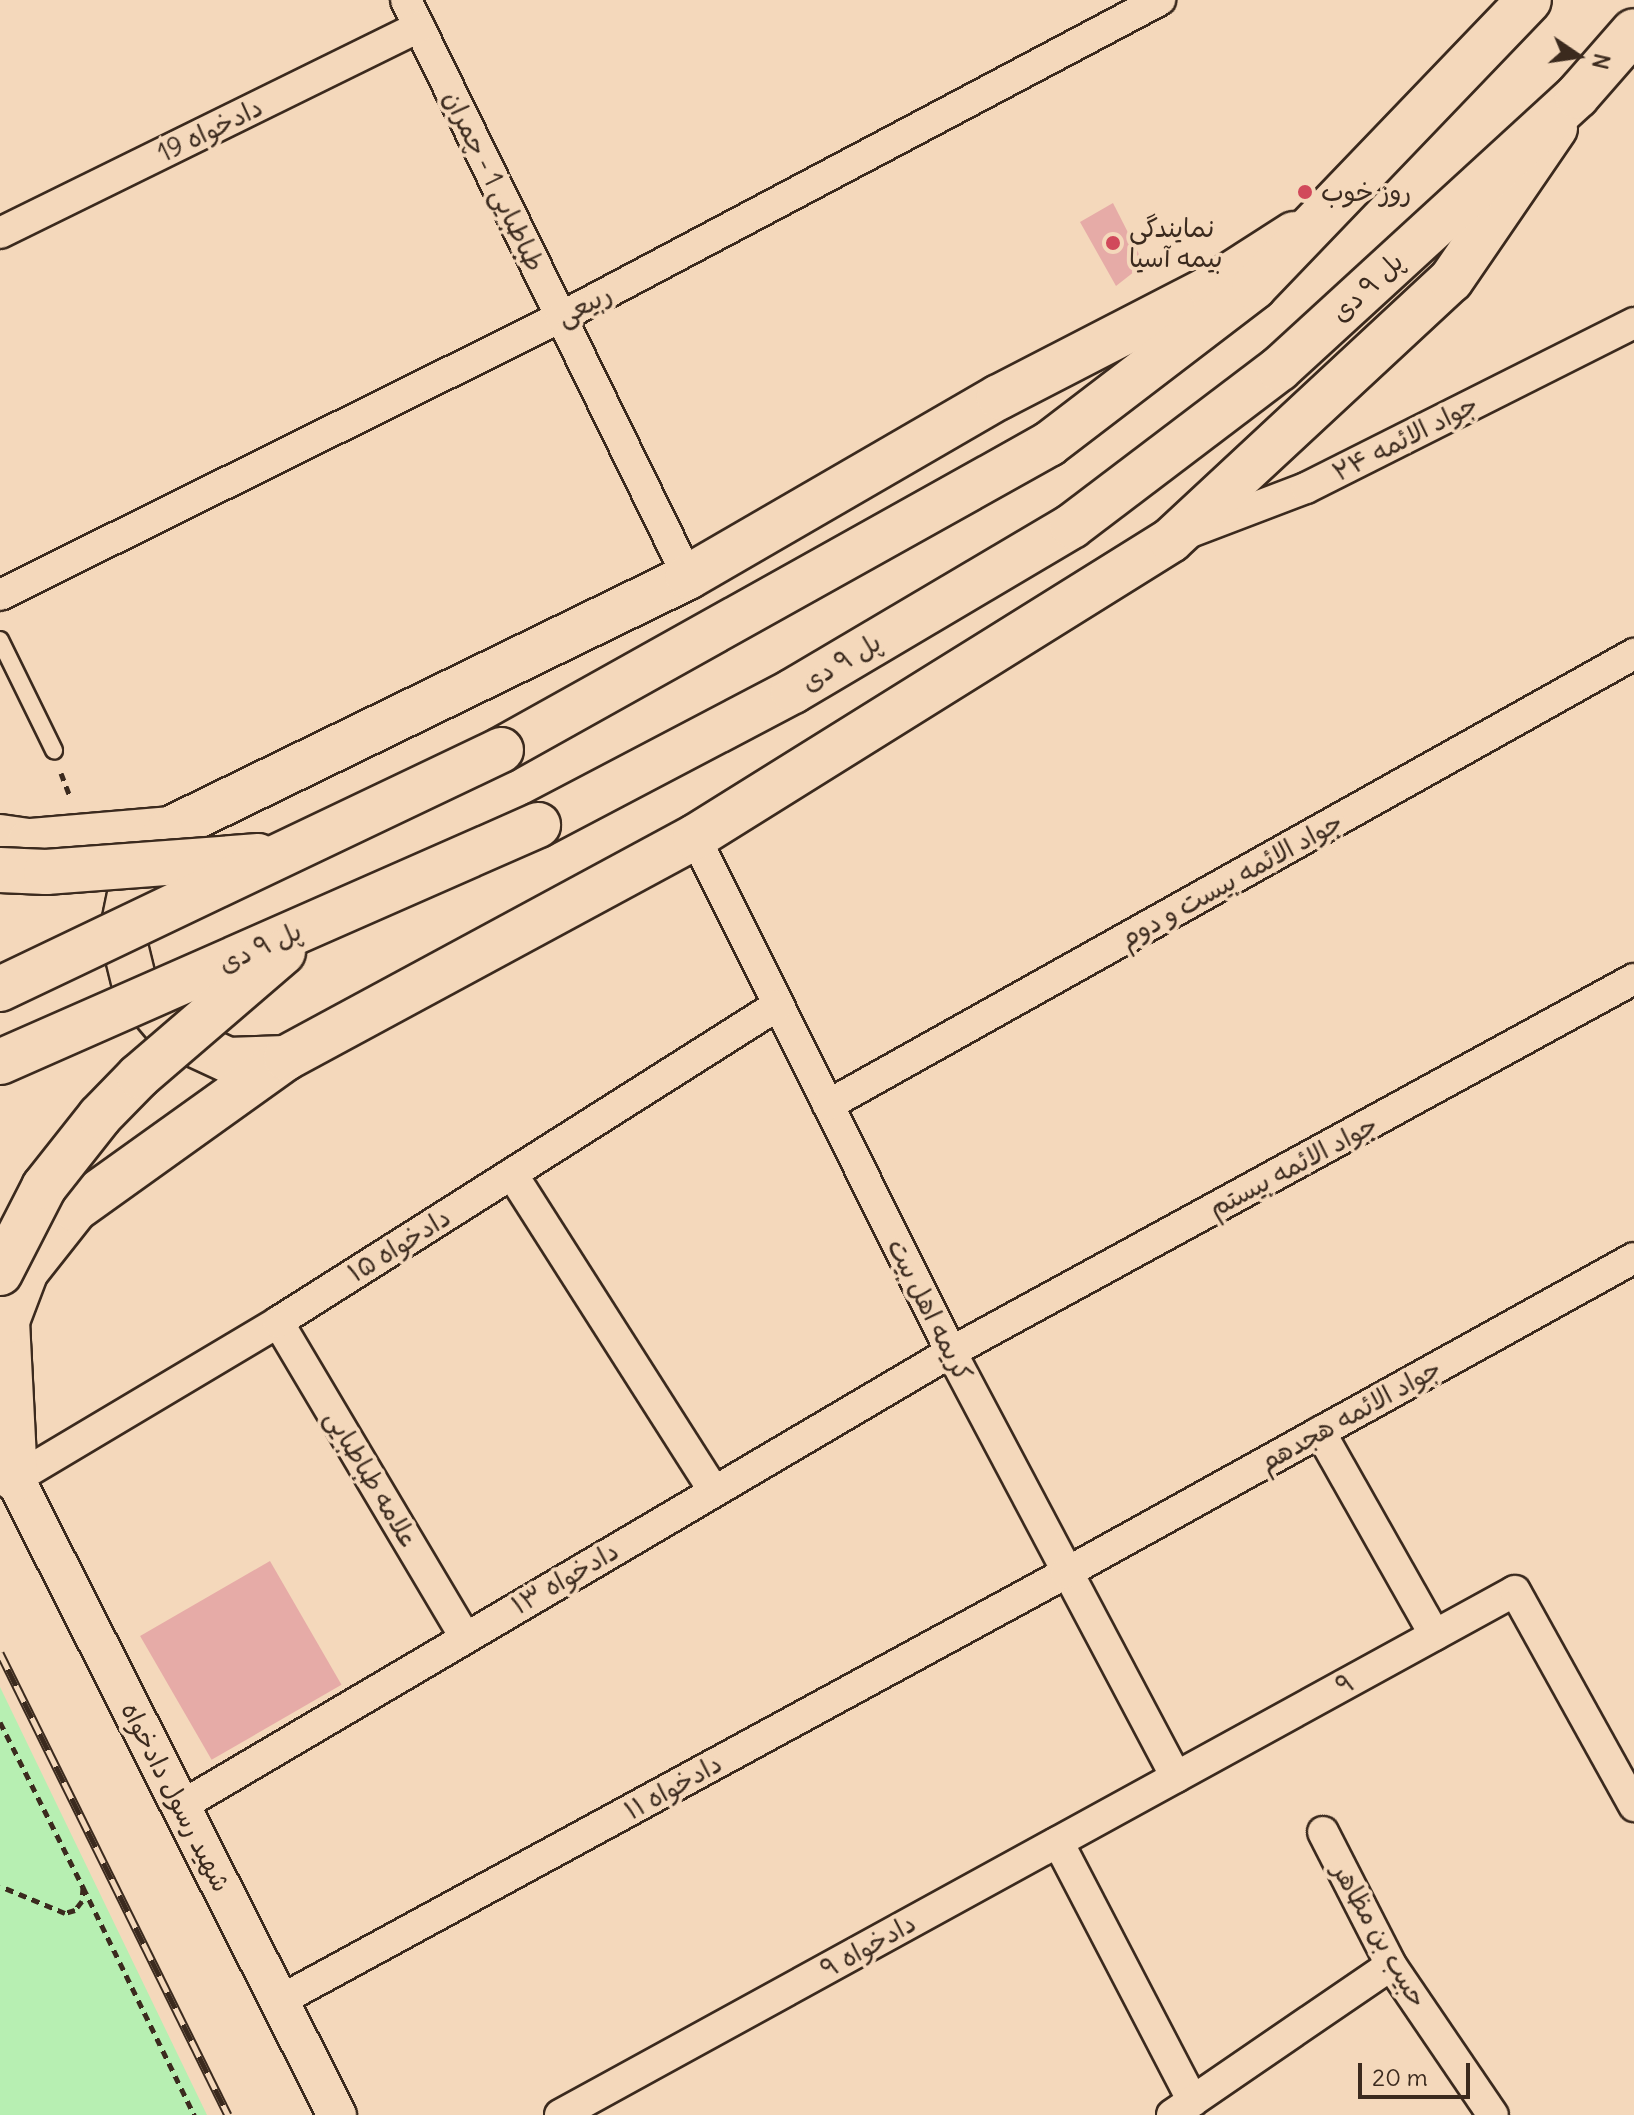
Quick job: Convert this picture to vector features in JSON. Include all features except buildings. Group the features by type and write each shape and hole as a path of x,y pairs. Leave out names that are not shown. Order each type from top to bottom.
{"main road":[{"path":"0,989 501,750 1049,444 1254,287 1330,212 1529,0"},
{"path":"8,1468 7,1321 26,1271 75,1209 286,1058 695,837 1171,540 1451,280 1577,96 1634,31"},
{"name":"پل ۹ دی","path":"0,1062 538,825 793,691 1072,526 1279,369 1577,96"},
{"path":"0,837 30,841 170,829 688,577 999,397 1210,288 1330,212"},
{"path":"170,829 134,875 122,933 136,990 174,1035 214,1054 228,1060 286,1058"},
{"path":"0,870 46,872 285,854"},
{"path":"0,1273 44,1187 100,1116 139,1076 318,922"}],"street":[{"name":"ربیعی","path":"0,595 561,317 1160,0"},
{"name":"طباطبایی 1 - چمران","path":"413,13 688,577"},
{"name":"دادخواه 19","path":"0,233 413,13"},
{"name":"جواد الائمه ۲۴","path":"1171,540 1306,488 1634,323"},
{"name":"جواد الائمه بیست و دوم","path":"828,1105 1634,654"},
{"name":"کریمه اهل بیت","path":"695,837 951,1352 1176,1777"},
{"name":"جواد الائمه بیستم","path":"951,1352 1634,979"},
{"name":"دادخواه ۱۵","path":"8,1468 278,1322 778,1005"},
{"path":"512,1174 714,1491"},
{"name":"جواد الائمه هجدهم","path":"1066,1573 1634,1258"},
{"name":"علامه طباطبایی","path":"278,1322 465,1637"},
{"name":"دادخواه ۱۳","path":"181,1806 951,1352"},
{"name":"شهید رسول دادخواه","path":"0,1412 8,1468 337,2115"},
{"path":"1320,1432 1435,1635"},
{"name":"دادخواه ۱۱","path":"279,2001 1066,1573"},
{"name":"۹","path":"1176,1777 1515,1591 1634,1806"},
{"name":"دادخواه ۹","path":"560,2115 1176,1777"},
{"name":"حبیب بن مظاهر","path":"1323,1832 1391,1965 1493,2115"},
{"path":"1058,1842 1182,2108 1391,1965"}],"lane":[{"path":"0,640 54,750"}],"path":[{"path":"0,1722 194,2115"},
{"path":"0,1886 65,1913 75,1910 82,1901 83,1887"}],"green space":[{"path":"0,1687 207,2115 0,2115"}],"railway":[{"path":"0,1653 228,2115"}],"place":[{"name":"روز خوب","path":"1305,192"},
{"name":"نمایندگی بیمه آسیا","path":"1113,243"}]}
